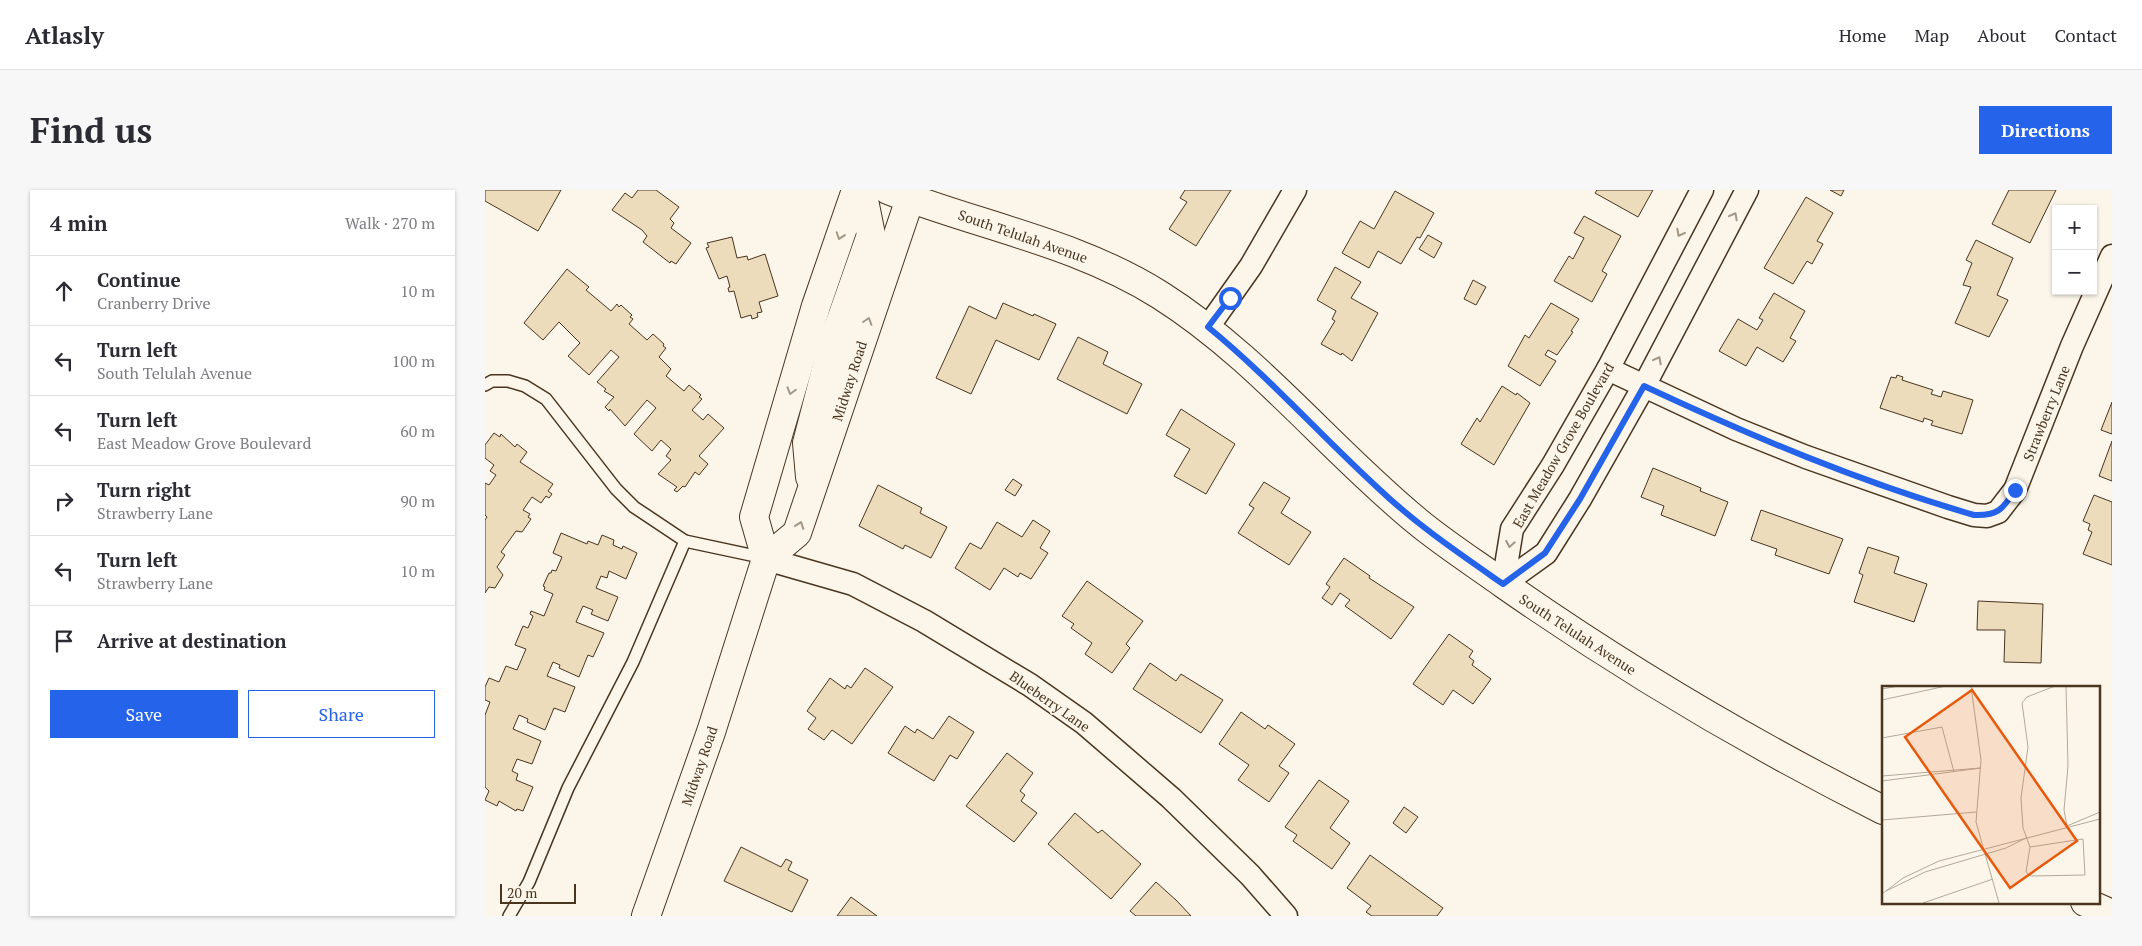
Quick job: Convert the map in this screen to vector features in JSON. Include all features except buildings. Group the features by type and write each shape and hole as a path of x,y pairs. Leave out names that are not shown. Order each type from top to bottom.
{"main road":[{"path":"766,559 754,517 808,334 856,190"},
{"path":"811,494 807,443 833,343 871,235 862,190"},
{"name":"Midway Road","path":"648,916 711,732 766,559 797,533 811,494 905,192"},
{"name":"South Telulah Avenue","path":"905,192 1059,246 1093,260 1159,294 1208,327 1276,387 1380,491 1447,545 1644,677 1777,755 1882,809"},
{"path":"2090,904 2112,914"}],"street":[{"path":"1208,327 1251,266 1295,190"},
{"name":"East Meadow Grove Boulevard","path":"1503,584 1513,529 1553,466 1608,368 1702,190"},
{"path":"1503,584 1545,553 1580,499 1644,386 1747,190"},
{"name":"Strawberry Lane","path":"1608,368 1736,429 1867,480 1974,515 1987,516 1998,512 2015,490 2073,346 2112,256"},
{"name":"Blueberry Lane","path":"766,559 853,584 924,621 1029,685 1084,723 1171,798 1250,875 1286,916"}],"lane":[{"path":"485,385 493,381 508,381 525,386 546,399 628,501 685,541 766,559"},
{"path":"509,916 529,882 568,788 633,662 685,541"}],"route":[{"path":"1230,298 1208,327 1276,387 1380,491 1447,545 1503,584 1545,553 1580,499 1644,386 1736,429 1806,457 1867,480 1974,515 1987,516 1998,512 2015,490"}]}
